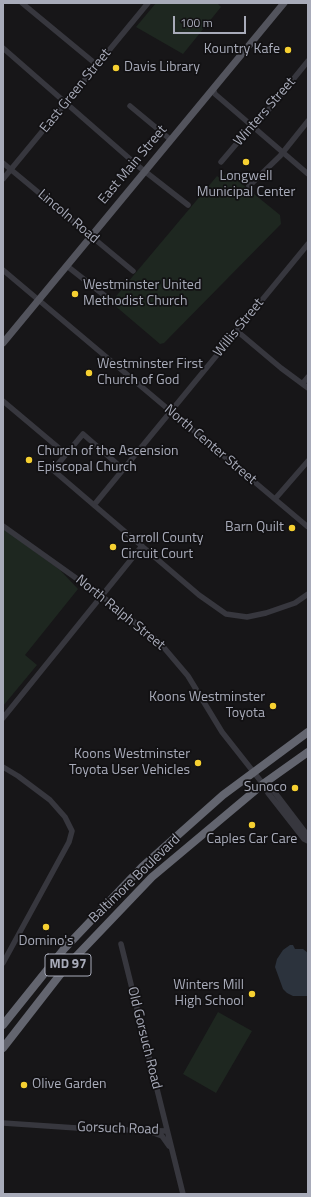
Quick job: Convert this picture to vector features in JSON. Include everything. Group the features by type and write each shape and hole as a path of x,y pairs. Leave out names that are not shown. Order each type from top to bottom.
{"highway":[{"name":"Baltimore Boulevard","path":"3,1048 66,967 132,897 308,732"},
{"name":"Baltimore Boulevard","path":"3,1025 64,949 120,889 203,812 258,778 308,752"}],"main road":[{"name":"East Main Street","path":"3,343 284,3"}],"street":[{"path":"22,3 97,65"},
{"name":"East Green Street","path":"3,179 148,3"},
{"path":"3,48 145,171 188,205"},
{"name":"Winters Street","path":"221,162 308,61"},
{"path":"213,89 215,94 308,174"},
{"path":"130,106 170,140"},
{"path":"249,186 282,152 308,121"},
{"name":"Lincoln Road","path":"3,163 133,271"},
{"name":"Willis Street","path":"94,505 308,244"},
{"path":"67,266 109,299"},
{"name":"North Center Street","path":"3,270 308,528"},
{"path":"238,331 281,368 308,388"},
{"path":"303,384 308,377"},
{"path":"3,401 66,454"},
{"path":"123,469 83,434 53,470 201,597 220,610 233,616 247,617 271,612 295,603 308,594"},
{"path":"275,499 308,461"},
{"name":"North Ralph Street","path":"3,526 102,597 160,643 188,676 221,731 258,778"},
{"path":"3,718 142,546"},
{"path":"3,767 17,774 50,800 65,817 72,831 69,842 3,963"},
{"path":"258,778 273,790 308,836"},
{"path":"258,778 268,794 304,839 308,841"},
{"name":"Old Gorsuch Road","path":"121,944 167,1131"},
{"name":"Gorsuch Road","path":"3,1123 92,1129 167,1131 183,1194"},
{"path":"148,1131 162,1136 173,1151"}],"shaded area":[{"path":"156,3 217,3 221,7 183,54 136,27"},
{"path":"227,172 280,215 281,224 164,343 160,344 113,304 112,301 217,176 221,179"},
{"path":"3,528 60,570 78,589 25,655 37,665 3,706"},
{"path":"290,945 293,945 295,949 303,949 308,953 308,996 293,996 287,993 283,989 275,967 277,959 283,950"},
{"path":"218,1012 252,1031 216,1093 183,1074"}],"place":[{"name":"Kountry Kafe","path":"288,50"},
{"name":"Davis Library","path":"116,68"},
{"name":"Longwell Municipal Center","path":"246,162"},
{"name":"Westminster United Methodist Church","path":"75,294"},
{"name":"Westminster First Church of God","path":"89,373"},
{"name":"Church of the Ascension Episcopal Church","path":"29,460"},
{"name":"Barn Quilt","path":"292,528"},
{"name":"Carroll County Circuit Court","path":"113,547"},
{"name":"Koons Westminster Toyota","path":"273,706"},
{"name":"Koons Westminster Toyota User Vehicles","path":"198,763"},
{"name":"Sunoco","path":"295,788"},
{"name":"Caples Car Care","path":"252,825"},
{"name":"Domino's","path":"46,927"},
{"name":"Winters Mill High School","path":"252,994"},
{"name":"Olive Garden","path":"24,1085"}]}
